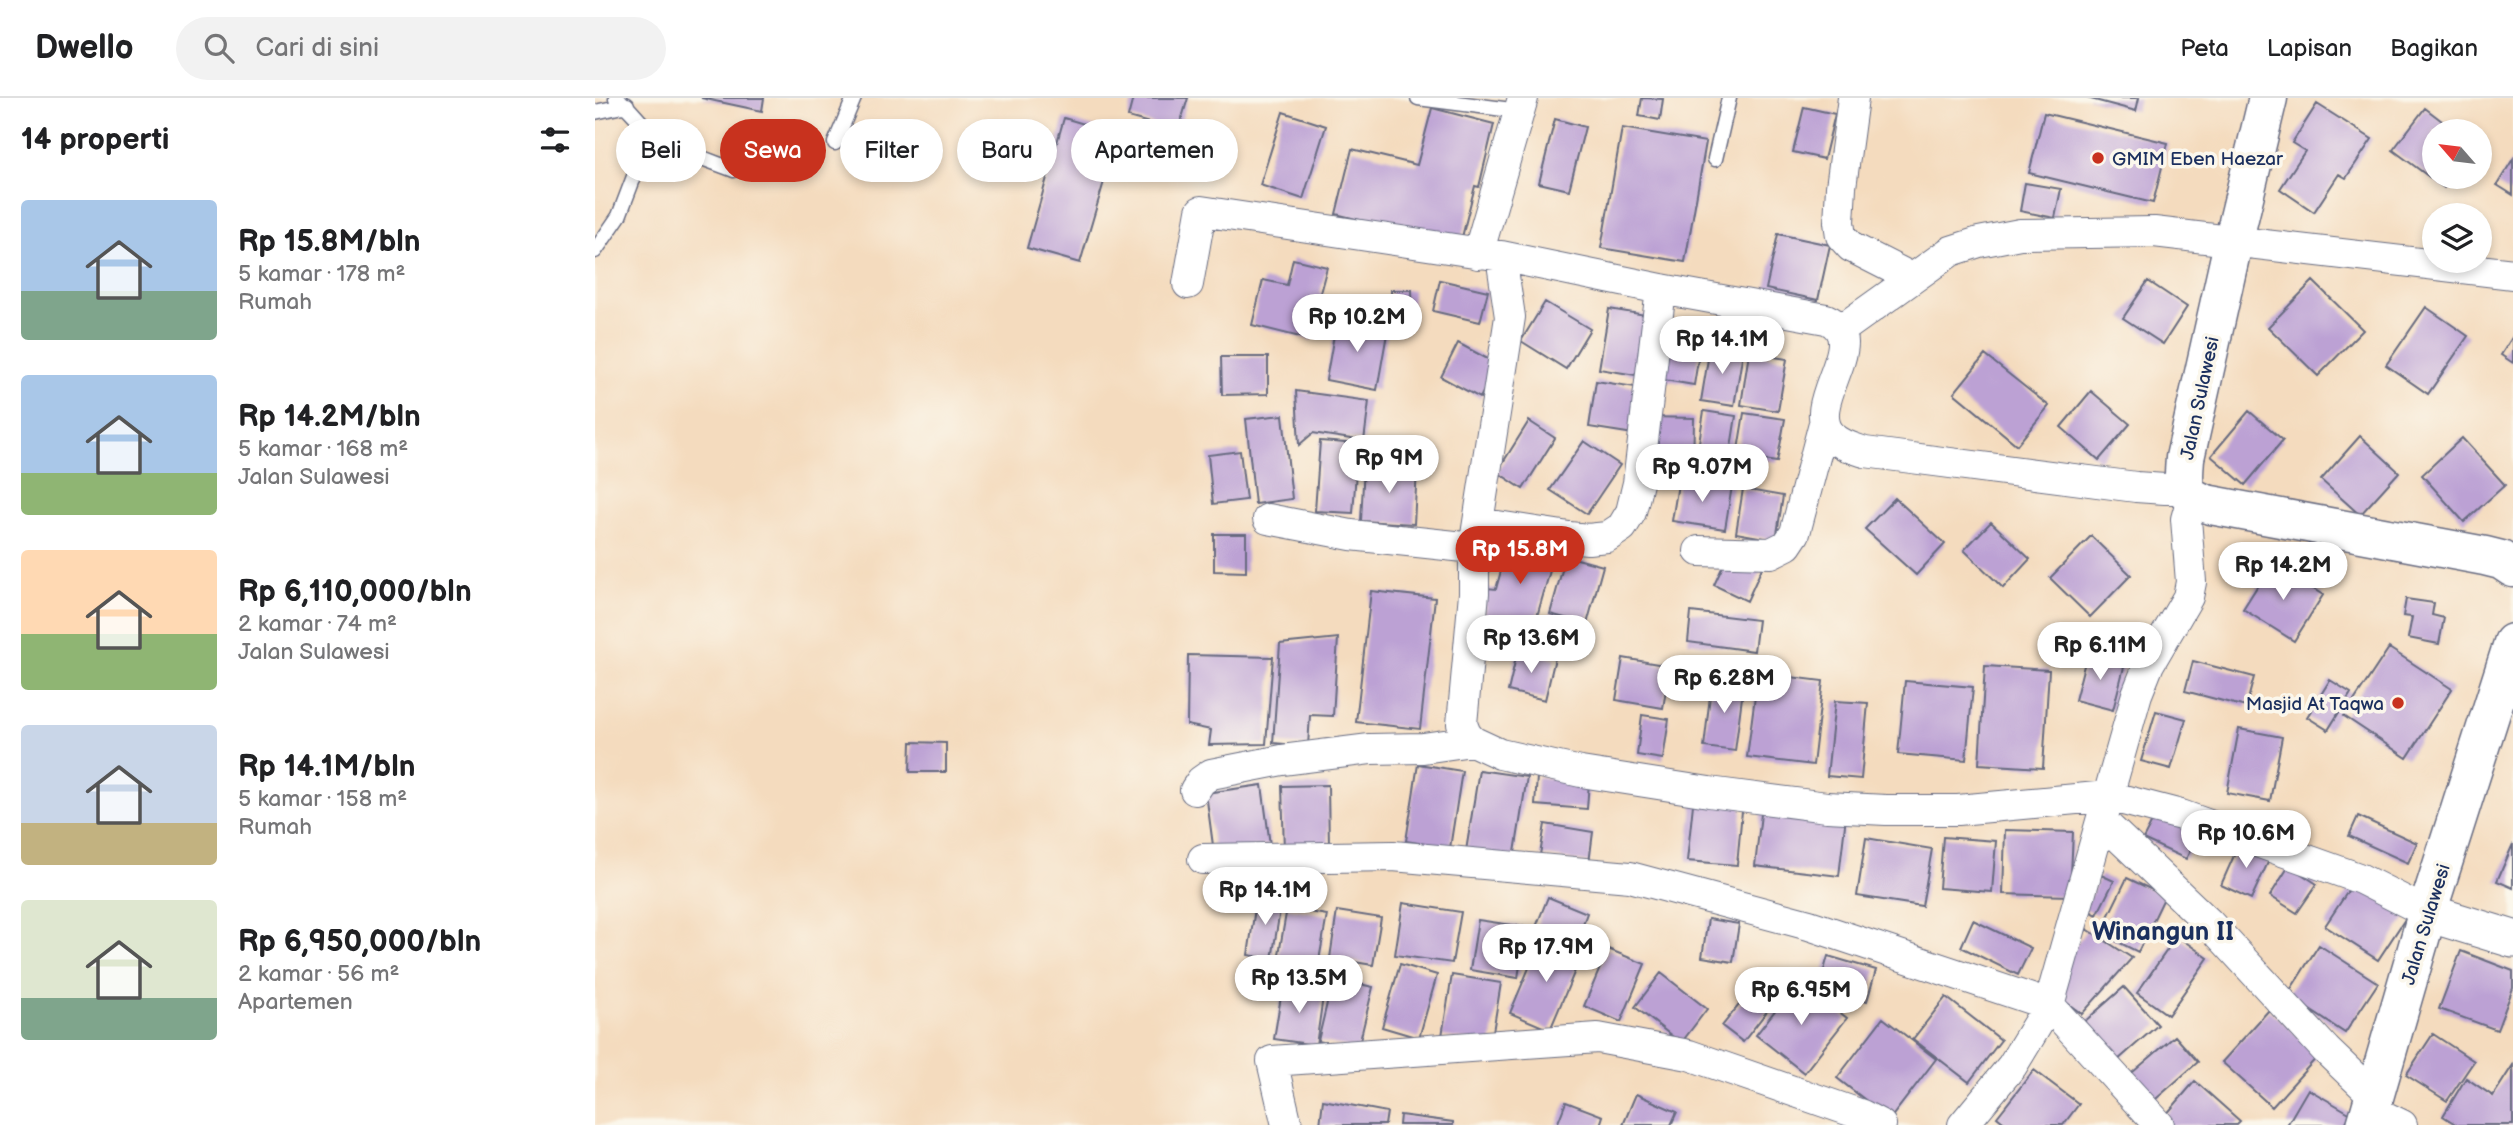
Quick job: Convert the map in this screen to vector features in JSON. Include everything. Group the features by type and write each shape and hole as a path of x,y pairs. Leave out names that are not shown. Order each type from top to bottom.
{"main road":[{"name":"Jalan Sulawesi","path":"2188,492 2185,458 2267,98"},
{"path":"2188,492 2211,505 2485,556 2501,560 2513,568"},
{"name":"Jalan Sulawesi","path":"2379,1114 2428,914 2513,643"}],"street":[{"path":"1853,98 1841,187 1839,222 1842,236 1851,247 1912,278"},
{"path":"1521,104 1489,255 1510,317 1476,535 1474,593 1462,724 1472,741 1500,754 1581,772 1827,807 1886,810 2105,808 2181,815 2361,879 2428,914 2513,939"},
{"path":"1188,284 1201,211 1489,255 1836,323 1842,329 1845,344 1833,375 1824,423 1795,533 1787,545 1771,553 1699,551"},
{"path":"1842,329 1951,251 2020,234 2154,232 2513,274"},
{"path":"1268,519 1351,535 1476,535 1588,539 1607,537 1622,527 1631,512 1639,483 1661,289"},
{"path":"1824,423 1830,435 1842,444 1865,452 2188,492 2186,519 2191,582 2189,597 2142,678 2049,1005 2012,1066 1963,1125"},
{"path":"1195,790 1201,781 1212,774 1282,760 1370,749 1423,748 1472,741"},
{"path":"2105,808 2326,1050 2379,1114"},
{"path":"1203,859 1393,856 1630,877 1809,925 2049,1005 2159,1125"},
{"path":"1287,1125 1272,1061 1598,1038 1689,1055 1862,1115 1881,1125"}],"lane":[{"path":"835,143 854,98"},
{"path":"1418,98 1521,104"},
{"path":"1715,159 1729,98"},
{"path":"595,112 622,102 638,119"},
{"path":"595,251 619,216 632,182"}],"building":[{"path":"701,98 764,98 762,111"},
{"path":"1133,98 1188,98 1182,119 1128,117"},
{"path":"1642,98 1663,99 1660,120 1639,116"},
{"path":"2087,98 2139,98 2136,111"},
{"path":"2317,104 2372,139 2346,178 2339,174 2314,212 2280,189 2305,151 2292,143"},
{"path":"1804,107 1835,114 1824,159 1793,152"},
{"path":"1432,108 1494,124 1479,187 1475,186 1460,245 1336,214 1352,149 1417,165"},
{"path":"2425,108 2439,119 2422,119 2422,172 2393,150"},
{"path":"1283,112 1326,126 1303,199 1260,185"},
{"name":"GMIM Eben Haezar","path":"2044,113 2168,143 2153,203 2029,173"},
{"path":"1064,118 1071,120 1071,182 1104,182 1080,263 1027,248 1046,182 1057,182 1057,143"},
{"path":"1555,119 1585,127 1569,190 1539,183"},
{"path":"1622,128 1706,142 1685,262 1601,248"},
{"path":"2513,159 2513,195 2497,185"},
{"path":"2025,183 2061,189 2055,218 2020,211"},
{"path":"1778,234 1830,245 1818,300 1766,289"},
{"path":"1293,259 1327,267 1312,340 1252,325 1263,280 1287,285"},
{"path":"1440,280 1488,291 1480,322 1433,311"},
{"path":"2148,281 2187,307 2163,344 2123,318"},
{"path":"2313,281 2363,330 2318,376 2268,327"},
{"path":"1391,290 1412,290 1413,321 1392,322"},
{"path":"1545,302 1590,329 1566,369 1521,341"},
{"path":"2426,307 2468,336 2428,394 2386,365"},
{"path":"1609,309 1652,316 1642,376 1599,369"},
{"path":"1337,318 1388,328 1377,390 1326,380"},
{"path":"1666,323 1703,329 1694,385 1658,379"},
{"path":"2513,336 2513,363 2501,355"},
{"path":"1458,343 1497,364 1480,398 1441,377"},
{"path":"1710,347 1743,352 1734,406 1701,401"},
{"path":"1749,353 1787,359 1778,411 1741,405"},
{"path":"1985,355 2049,406 2017,445 1954,393"},
{"path":"1221,357 1268,357 1268,394 1222,395"},
{"path":"1596,381 1642,388 1634,434 1589,427"},
{"path":"1296,391 1369,401 1364,441 1313,433 1299,445"},
{"path":"2091,391 2130,424 2099,460 2061,427"},
{"path":"1704,411 1736,416 1726,479 1694,474"},
{"path":"2249,411 2283,440 2245,485 2211,456"},
{"path":"1744,413 1785,419 1777,462 1737,456"},
{"path":"1283,415 1292,499 1255,504 1246,419"},
{"path":"1649,417 1694,418 1693,471 1648,470"},
{"path":"1529,421 1555,438 1523,489 1497,472"},
{"path":"2360,436 2399,472 2360,515 2321,480"},
{"path":"2462,438 2505,485 2464,522 2422,475"},
{"path":"1320,441 1358,444 1353,513 1315,511"},
{"path":"1584,441 1620,465 1587,514 1550,490"},
{"path":"1240,451 1246,500 1213,504 1208,455"},
{"path":"1364,466 1417,469 1414,524 1361,521"},
{"path":"1679,478 1732,486 1725,529 1672,521"},
{"path":"1743,489 1783,496 1776,540 1736,533"},
{"path":"1895,498 1945,544 1916,575 1865,529"},
{"path":"1991,522 2030,559 2003,588 1964,550"},
{"path":"1214,534 1246,534 1246,572 1214,571"},
{"path":"1511,535 1559,539 1530,641 1511,632 1482,630 1487,588 1496,589"},
{"path":"2091,536 2131,575 2090,617 2050,578"},
{"path":"1729,553 1762,568 1747,601 1714,585"},
{"path":"1566,556 1603,566 1587,624 1550,614"},
{"path":"2272,563 2323,595 2294,641 2243,609"},
{"path":"1371,591 1435,598 1420,729 1356,722"},
{"path":"2406,599 2434,603 2432,615 2444,618 2439,644 2408,638 2412,617 2403,616"},
{"path":"1691,612 1758,620 1754,651 1688,642"},
{"path":"1338,638 1333,716 1310,715 1308,746 1273,743 1280,644"},
{"name":"Masjid At Taqwa","path":"2389,648 2452,689 2407,758 2344,716"},
{"path":"1518,649 1555,658 1545,700 1508,691"},
{"path":"2087,654 2125,663 2113,710 2075,700"},
{"path":"1188,655 1273,657 1266,744 1209,745 1211,730 1187,725"},
{"path":"1623,658 1670,666 1663,708 1616,700"},
{"path":"2193,661 2254,677 2246,707 2185,691"},
{"path":"1985,666 2049,670 2043,768 1979,764"},
{"path":"1758,673 1823,681 1813,765 1747,757"},
{"path":"1712,679 1744,682 1735,751 1704,747"},
{"path":"2330,680 2351,693 2328,730 2307,717"},
{"path":"1905,681 1973,687 1966,760 1898,754"},
{"path":"1835,701 1868,703 1861,779 1827,776"},
{"path":"2156,711 2186,719 2171,769 2141,761"},
{"path":"1642,715 1669,719 1663,759 1637,755"},
{"path":"2239,729 2282,737 2270,801 2227,793"},
{"path":"911,742 946,743 946,772 910,772"},
{"path":"1418,764 1462,771 1450,848 1406,841"},
{"path":"1479,770 1527,777 1513,865 1465,857"},
{"path":"1537,777 1589,781 1587,809 1535,805"},
{"path":"1262,785 1270,845 1214,853 1206,793"},
{"path":"1328,785 1329,848 1284,849 1282,786"},
{"path":"1694,795 1743,800 1737,865 1687,861"},
{"path":"1762,805 1846,816 1839,876 1755,866"},
{"path":"2157,812 2199,833 2186,859 2143,839"},
{"path":"2358,816 2417,843 2408,863 2349,836"},
{"path":"1545,824 1593,832 1589,863 1540,855"},
{"path":"2005,830 2073,832 2070,896 2003,894"},
{"path":"1943,837 1996,841 1992,892 1939,888"},
{"path":"1866,838 1932,849 1922,906 1857,896"},
{"path":"2240,842 2271,856 2251,899 2221,885"},
{"path":"2513,844 2513,888 2497,881"},
{"path":"2289,866 2317,884 2297,913 2270,896"},
{"path":"2101,875 2114,881 2097,915 2084,908"},
{"path":"2127,878 2165,896 2138,952 2100,933"},
{"path":"2354,882 2407,916 2378,960 2325,926"},
{"path":"1257,895 1282,898 1272,959 1248,955"},
{"path":"1548,897 1587,913 1576,943 1536,927"},
{"path":"1403,903 1461,912 1452,963 1395,955"},
{"path":"1287,908 1327,915 1315,983 1275,977"},
{"path":"1337,911 1381,918 1373,965 1330,958"},
{"path":"1708,919 1739,924 1733,962 1702,957"},
{"path":"1478,920 1526,927 1518,978 1470,970"},
{"path":"1973,920 2031,948 2018,975 1961,947"},
{"path":"2087,929 2132,958 2082,1014 2055,994 2070,953"},
{"path":"2177,936 2208,958 2168,1015 2137,993"},
{"path":"1542,937 1582,954 1550,1030 1510,1013"},
{"path":"2319,945 2378,983 2345,1033 2287,995"},
{"path":"1608,949 1645,964 1621,1022 1584,1006"},
{"path":"2461,951 2513,971 2513,988 2497,1030 2439,1009"},
{"path":"1828,956 1876,970 1867,1001 1819,988"},
{"path":"1400,964 1437,975 1419,1038 1382,1027"},
{"path":"1661,973 1707,1009 1681,1043 1635,1007"},
{"path":"1452,975 1501,983 1491,1044 1442,1036"},
{"path":"1333,978 1373,987 1358,1049 1318,1041"},
{"path":"1798,981 1847,1018 1804,1073 1756,1035"},
{"path":"1283,984 1324,990 1316,1045 1274,1039"},
{"path":"1755,985 1775,1001 1743,1042 1722,1026"},
{"path":"2124,987 2158,1025 2110,1067 2076,1029"},
{"path":"1946,997 2001,1040 1969,1082 1913,1039"},
{"path":"2269,1010 2319,1055 2272,1107 2222,1062"},
{"path":"1883,1018 1936,1059 1890,1119 1837,1078"},
{"path":"2433,1034 2474,1061 2447,1101 2406,1075"},
{"path":"2175,1036 2198,1062 2149,1105 2126,1078"},
{"path":"2513,1065 2513,1125 2457,1125 2443,1116 2466,1078 2493,1096"},
{"path":"2034,1070 2079,1104 2063,1125 2007,1125 1997,1117"},
{"path":"2195,1081 2240,1121 2236,1125 2161,1125 2159,1123"},
{"path":"2308,1089 2351,1114 2344,1125 2287,1125"},
{"path":"1636,1094 1677,1112 1671,1125 1623,1125"},
{"path":"1323,1100 1387,1112 1385,1125 1320,1125"},
{"path":"1566,1102 1603,1116 1600,1125 1557,1125"},
{"path":"1400,1115 1453,1122 1453,1125 1399,1125"}],"place":[{"name":"GMIM Eben Haezar","path":"2098,158"},
{"name":"Masjid At Taqwa","path":"2398,703"}],"district":[{"name":"Winangun II","path":"2163,931"}]}
